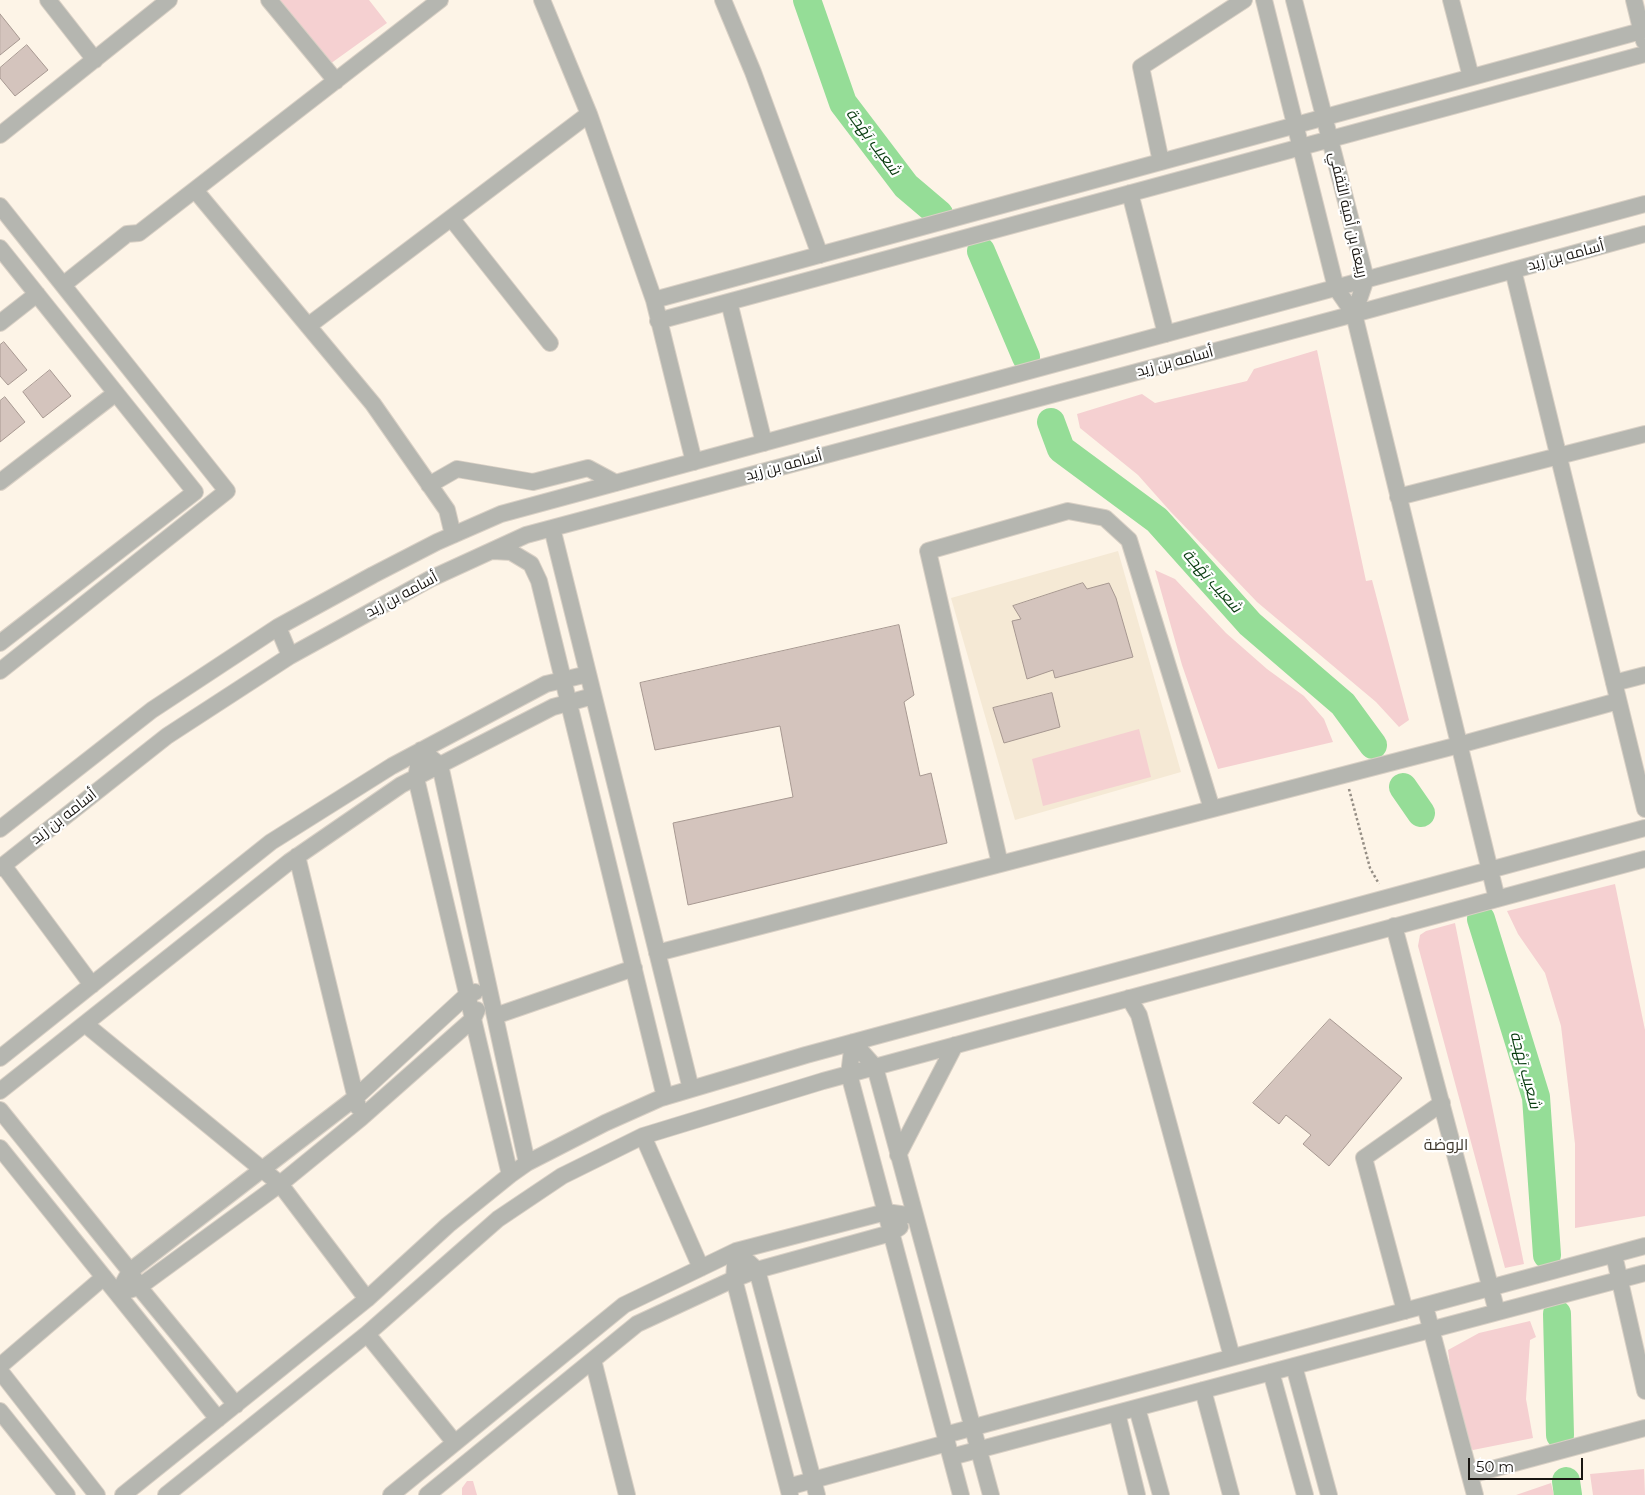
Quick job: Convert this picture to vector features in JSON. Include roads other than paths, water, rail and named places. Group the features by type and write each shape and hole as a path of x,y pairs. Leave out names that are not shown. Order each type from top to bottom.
{"street":[{"path":"48,0 94,60"},
{"path":"0,135 169,0"},
{"path":"269,0 336,81"},
{"path":"63,285 127,234 139,233 440,0"},
{"path":"542,0 589,114 654,300 694,462"},
{"path":"723,0 753,72 820,255"},
{"path":"1161,162 1140,67 1244,0"},
{"name":"ربيعة بن أمية الثقفي","path":"1264,0 1336,288 1354,314"},
{"name":"ربيعة بن أمية الثقفي","path":"1294,0 1366,279 1354,314"},
{"path":"1451,0 1470,77"},
{"path":"654,300 1470,77 1644,34 1634,0"},
{"path":"658,320 1645,54"},
{"path":"308,326 589,114"},
{"path":"195,190 374,404 447,510 453,535"},
{"path":"1130,193 1166,334"},
{"name":"أسامه بن زيد","path":"0,829 152,710 278,627 373,575 453,535 501,514 1645,204"},
{"path":"0,206 227,491 0,671"},
{"path":"451,218 550,343"},
{"name":"أسامه بن زيد","path":"2,866 167,736 290,656 430,579 526,535 1354,314 1645,234"},
{"path":"0,248 194,492 0,643"},
{"path":"1513,270 1645,809"},
{"path":"0,323 37,294"},
{"path":"728,302 764,443"},
{"path":"1354,314 1497,898"},
{"path":"0,482 116,394"},
{"path":"1398,497 1645,434"},
{"path":"429,485 457,469 533,482 588,468 616,483"},
{"path":"1000,864 928,552 1068,511 1105,518 1129,540 1212,809"},
{"path":"552,528 690,1089"},
{"path":"491,551 511,552 531,564 539,581 665,1097"},
{"path":"278,627 290,656"},
{"path":"0,1058 272,842 392,766 421,750 546,684 588,674"},
{"path":"1614,683 1645,675"},
{"path":"0,1091 297,856 401,785 553,707 593,696"},
{"path":"657,953 1459,745 1618,701"},
{"path":"421,750 440,765 527,1163"},
{"path":"421,750 416,778 510,1175"},
{"path":"124,1495 367,1299 448,1226 510,1175 527,1163 605,1123 665,1097 853,1042 1645,828"},
{"path":"297,856 361,1118"},
{"path":"166,1495 367,1334 498,1220 562,1176 643,1136 849,1074 1645,858"},
{"path":"2,866 92,985"},
{"path":"1394,926 1497,1312"},
{"path":"494,1016 634,968"},
{"path":"118,1293 130,1271 355,1098 467,995 488,987"},
{"path":"118,1293 139,1287 280,1184 361,1118 473,1019 488,987"},
{"path":"1129,998 1139,1015 1232,1357"},
{"path":"85,1024 280,1184 367,1299"},
{"path":"853,1042 875,1067 991,1495"},
{"path":"853,1042 849,1074 961,1495"},
{"path":"898,1154 955,1045"},
{"path":"1405,1311 1364,1158 1442,1103"},
{"path":"0,1110 130,1271 139,1287 236,1405"},
{"path":"643,1136 701,1268"},
{"path":"0,1148 218,1419"},
{"path":"391,1495 624,1305 736,1251 886,1212 914,1216"},
{"path":"427,1495 637,1324 757,1270 891,1233 914,1216"},
{"path":"736,1251 734,1279 789,1491 815,1488 948,1445 972,1427 1645,1246"},
{"path":"736,1251 757,1270 815,1488"},
{"path":"1614,1254 1645,1391"},
{"path":"948,1445 978,1450 1645,1273"},
{"path":"0,1366 104,1277"},
{"path":"1425,1306 1475,1495"},
{"path":"367,1334 455,1443"},
{"path":"593,1360 627,1495"},
{"path":"1294,1366 1329,1495"},
{"path":"0,1371 97,1495"},
{"path":"1271,1372 1305,1495"},
{"path":"1203,1390 1231,1495"},
{"path":"1138,1408 1161,1495"},
{"path":"0,1411 66,1495"},
{"path":"1117,1413 1137,1495"},
{"path":"1470,1475 1645,1428"}],"waterway":[{"name":"شعيب بَهْجة","path":"807,0 843,103 906,186 939,214"},
{"name":"شعيب بَهْجة","path":"981,251 1026,357"},
{"name":"شعيب بَهْجة","path":"1051,422 1061,449 1157,520 1250,624 1343,704 1373,745"},
{"name":"شعيب بَهْجة","path":"1403,787 1421,813"},
{"name":"شعيب بَهْجة","path":"1481,919 1536,1097 1547,1255"},
{"name":"شعيب بَهْجة","path":"1557,1314 1560,1435"},
{"name":"شعيب بَهْجة","path":"1566,1481 1568,1495"}],"district":[{"name":"الروضة","path":"1446,1145"}]}
